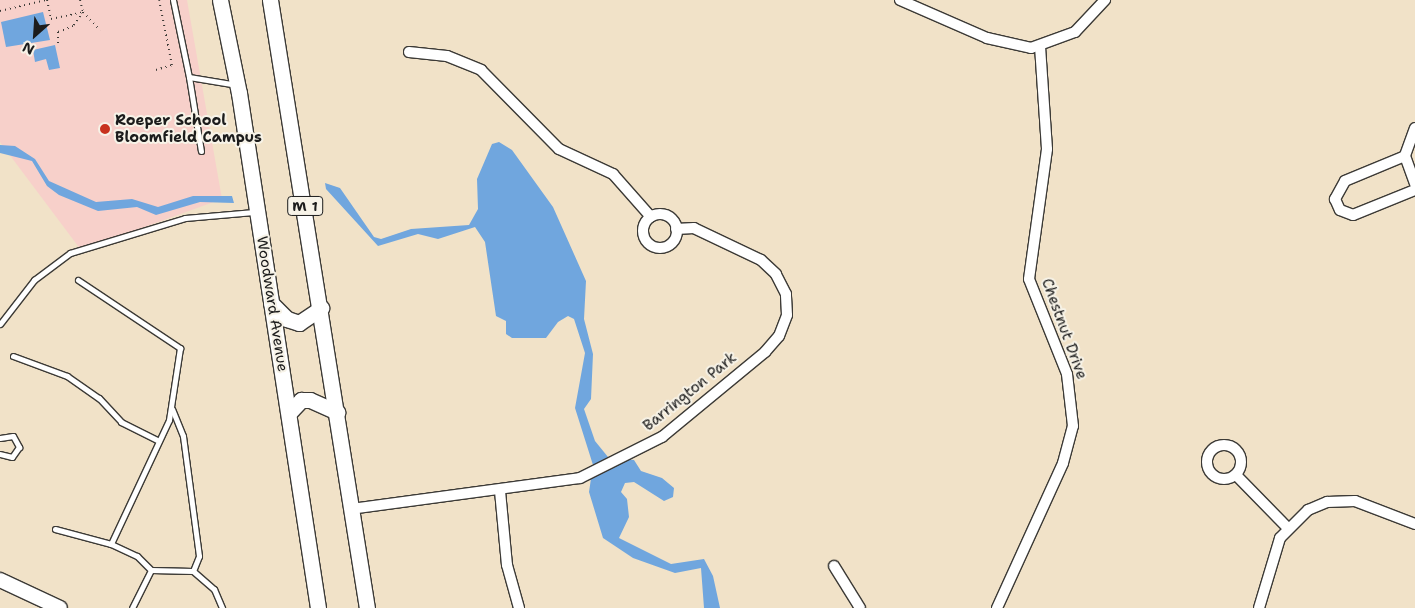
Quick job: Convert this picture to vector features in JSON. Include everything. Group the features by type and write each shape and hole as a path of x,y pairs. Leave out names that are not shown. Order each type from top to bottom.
{"main road":[{"name":"Woodward Avenue","path":"220,0 238,86 318,608"},
{"name":"M 1","path":"270,0 321,308 367,608"},
{"path":"271,303 287,319 299,323 321,308"},
{"path":"289,413 301,400 310,400 337,412"}],"street":[{"path":"900,0 987,38 1022,48 1040,47 1080,28 1105,0"},
{"name":"Chestnut Drive","path":"998,608 1066,454 1073,426 1067,374 1029,278 1047,149 1040,47"},
{"path":"409,52 447,56 481,70 559,149 612,174 650,217"},
{"path":"1415,128 1405,156 1415,184"},
{"path":"1405,156 1345,182 1335,199 1340,210 1353,215 1415,190"},
{"path":"664,215 676,229 672,243 653,246 644,235 650,217 664,215"},
{"name":"Barrington Park","path":"351,509 500,491 580,478 639,450 669,431 772,345 786,315 784,289 764,262 694,228 676,229"},
{"path":"1236,475 1287,527"},
{"path":"500,491 507,565 519,608"},
{"path":"1259,608 1274,550 1287,527 1317,506 1344,500 1367,504 1415,524"},
{"path":"834,566 860,608"},
{"path":"0,580 60,608"}],"lane":[{"path":"173,0 189,77 201,151"},
{"path":"189,77 238,86"},
{"path":"0,324 40,274 70,253 185,218 257,212"},
{"path":"78,280 180,348 172,409 111,544"},
{"path":"13,356 66,376 99,398 121,422 159,441"},
{"path":"172,409 183,436 199,552 193,571"},
{"path":"0,438 9,435 19,442 16,454 1,457"},
{"path":"55,529 111,544 138,556 151,570 193,571 214,589 222,608"},
{"path":"132,608 151,570"}],"path":[{"path":"0,11 47,0 51,19 83,12"},
{"path":"80,0 83,12 100,30"},
{"path":"156,70 172,65 159,0"},
{"path":"58,43 58,32 73,26 83,12"}],"shaded area":[{"name":"Roeper School Bloomfield Campus","path":"0,0 187,0 222,199 81,250 0,142"}],"water":[{"path":"43,12 50,40 6,47 1,22"},
{"path":"55,45 60,68 49,70 46,59 35,62 33,50"},
{"path":"499,142 512,150 553,207 586,281 584,319 593,354 591,399 584,409 595,441 608,457 634,460 641,471 662,478 674,488 673,497 664,501 634,482 625,483 621,492 627,499 629,517 619,538 671,564 704,559 713,576 720,608 704,608 701,568 675,573 633,558 603,538 589,492 593,465 575,408 585,353 574,319 568,316 558,322 546,338 512,338 506,334 506,321 496,316 485,242 475,227 438,239 418,234 378,246 326,189 325,183 340,188 374,237 381,239 411,229 469,225 478,209 477,179 492,144"},
{"path":"0,145 15,146 35,159 49,181 96,202 132,199 158,207 193,196 232,196 234,203 200,202 156,215 137,207 98,211 59,195 47,186 32,161 0,153"}],"place":[{"name":"Roeper School Bloomfield Campus","path":"105,129"}]}
